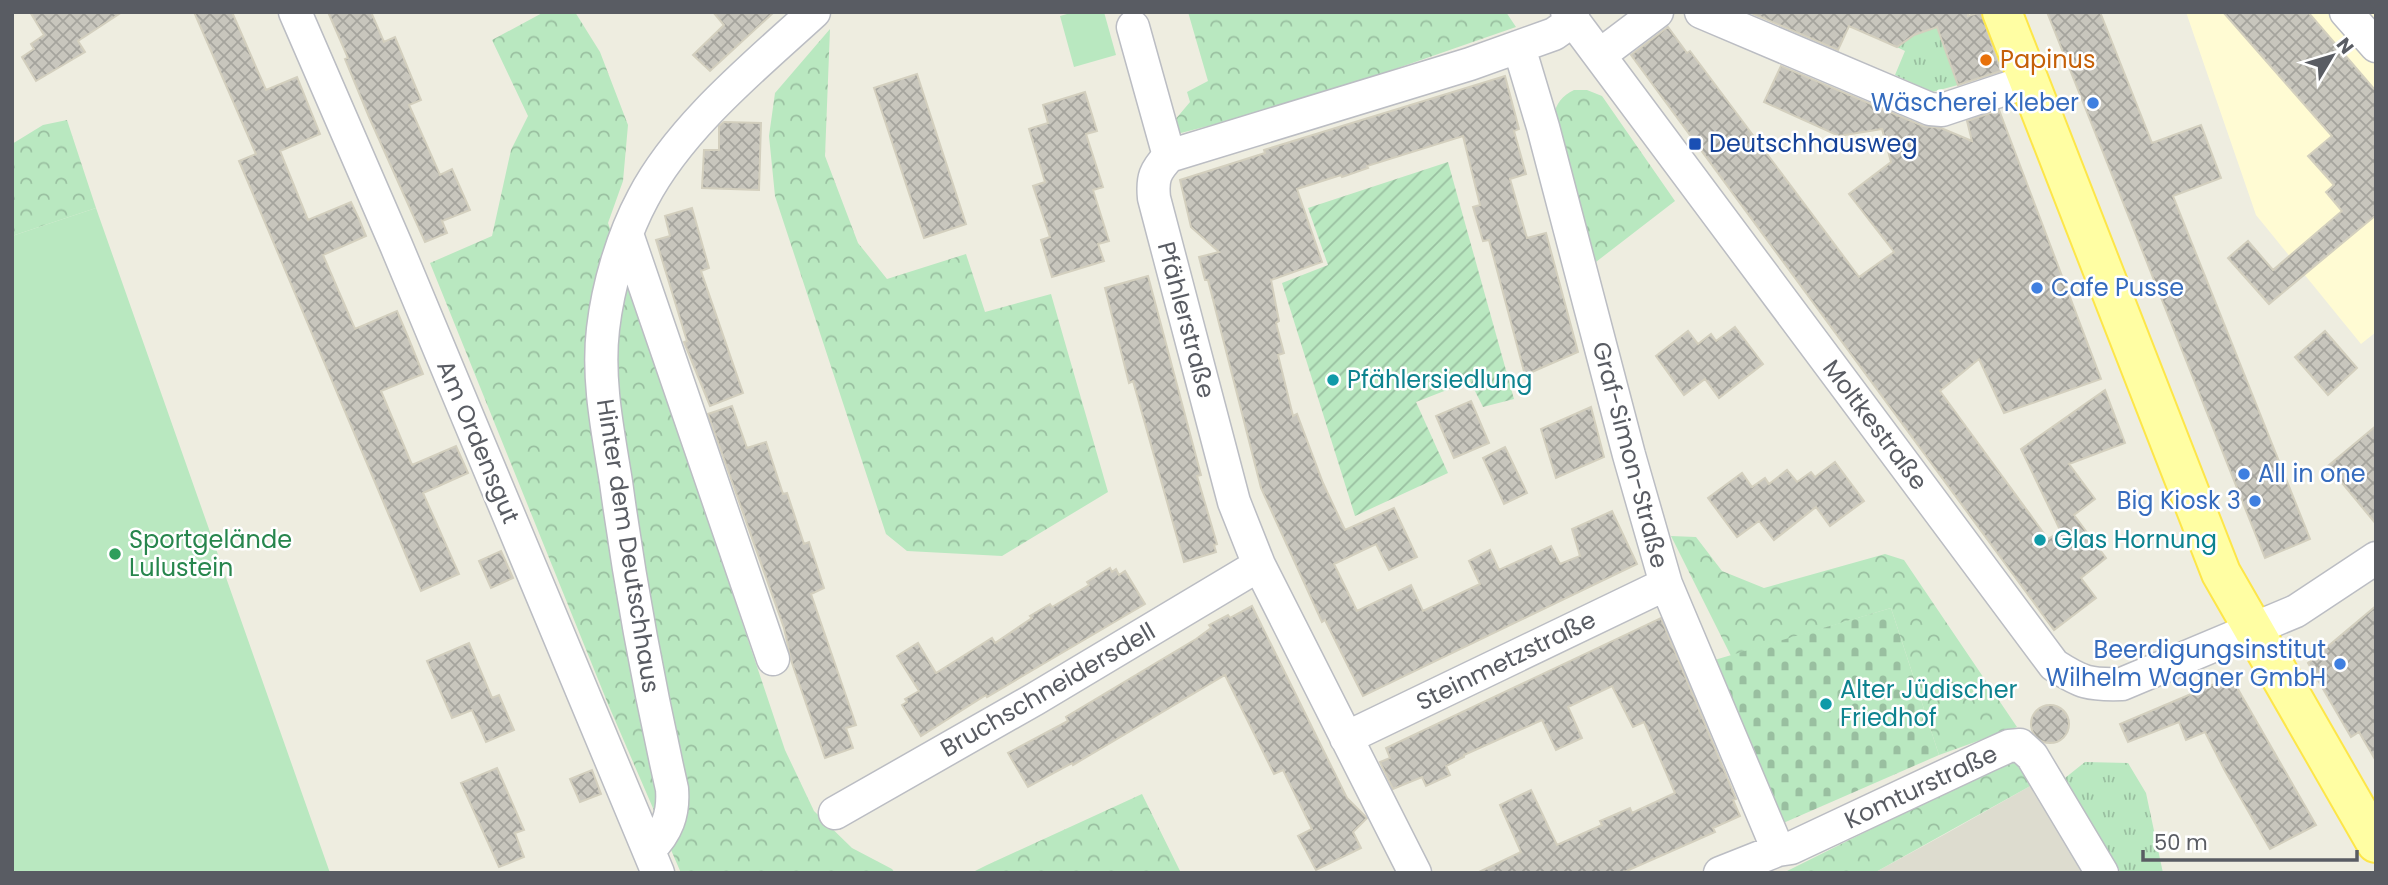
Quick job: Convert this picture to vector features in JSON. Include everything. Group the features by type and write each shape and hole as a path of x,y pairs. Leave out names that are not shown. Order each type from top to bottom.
{"main road":[{"path":"2002,12 2221,573 2376,844"}],"street":[{"name":"Am Ordensgut","path":"295,12 396,245 653,861"},
{"name":"Hinter dem Deutschhaus","path":"653,861 673,809 672,789 628,572 603,393 603,330 612,283 627,234 643,197 704,116 814,12"},
{"path":"1600,55 1657,12"},
{"path":"2346,12 2376,46"},
{"path":"1716,15 1930,109 1942,110 2029,81"},
{"path":"1132,27 1170,156 1519,47 1555,34 1570,16"},
{"name":"Moltkestraße","path":"1570,16 2054,665 2075,679 2092,685 2122,684 2305,606 2376,558"},
{"name":"Graf-Simon-Straße","path":"1519,47 1666,584 1778,850"},
{"name":"Pfählerstraße","path":"1170,156 1159,166 1153,181 1154,198 1234,502 1259,565 1415,873"},
{"path":"627,234 773,659"},
{"name":"Bruchschneidersdell","path":"835,813 1035,699 1259,565"},
{"name":"Steinmetzstraße","path":"1346,738 1666,584"},
{"name":"Komturstraße","path":"1720,873 1778,850 1791,848 2009,746 2020,745 2032,757 2102,873"}],"shaded area":[{"path":"2186,12 2376,12 2376,332 2361,344 2256,215"},
{"path":"2032,785 2084,873 1874,873 1949,832"}],"green space":[{"path":"544,12 575,12 600,52 628,125 623,181 608,223 785,750 814,811 852,848 895,873 681,873 608,704 430,263 492,236 511,150 528,116 492,40"},
{"path":"1074,12 1104,12 1116,55 1074,67 1060,16"},
{"path":"1188,12 1506,12 1516,27 1297,103 1177,134 1174,121 1190,102 1187,92 1208,81"},
{"path":"1938,27 1958,85 1932,92 1895,75 1905,51 1897,47 1914,35"},
{"path":"830,29 825,156 858,243 887,279 966,254 985,312 1051,294 1108,492 1002,556 907,551 886,534 775,196 769,136 775,93"},
{"path":"1574,90 1587,90 1602,96 1675,201 1592,265 1554,116 1560,100"},
{"path":"67,120 96,208 12,236 12,144 43,125"},
{"path":"1448,162 1514,399 1483,407 1470,381 1416,402 1448,473 1355,516 1282,283 1328,265 1308,208"},
{"name":"Sportgelände Lulustein","path":"96,208 330,873 12,873 12,236"},
{"path":"1671,536 1696,537 1722,571 1764,588 1885,554 1904,560 2017,727 1939,755 1891,608 1731,656"},
{"name":"Alter Jüdischer Friedhof","path":"1891,608 1939,755 1781,824 1711,661"},
{"path":"2016,757 2032,785 1874,873 1783,873"},
{"path":"2085,762 2128,763 2146,793 2163,873 2121,873 2065,778"},
{"path":"1142,794 1181,873 971,873 987,865"}],"building":[{"path":"30,12 122,12 78,41 85,52 36,81 22,57 34,49 31,44 44,35"},
{"path":"194,12 232,12 266,90 297,77 320,134 280,151 308,220 351,202 359,219 366,236 323,255 355,329 397,311 423,374 381,391 412,465 456,446 468,473 423,493 459,574 421,591 239,161 256,154"},
{"path":"328,12 371,12 384,42 395,37 421,100 409,105 440,175 452,169 470,210 442,221 447,233 425,242 369,117"},
{"path":"713,12 774,12 710,71 693,55 724,25"},
{"path":"1749,12 1968,12 1968,16 1981,12 2001,71 1958,85 1937,27 1914,35 1897,47 1849,26 1838,50"},
{"path":"2047,12 2100,12 2152,143 2201,125 2221,178 2173,196 2310,539 2265,558"},
{"path":"2223,12 2308,12 2376,91 2376,215 2269,304 2228,258 2248,241 2273,270 2342,211 2326,192 2334,185 2308,156 2332,136"},
{"path":"1668,27 1687,53 1690,51 1859,277 1894,252 1849,194 1891,162 1882,129 1839,136 1764,102 1781,66 1923,126 1941,128 1972,141 1967,121 1999,110 2101,379 2004,413 1979,359 1940,391 2048,539 2061,532 2021,449 2105,390 2125,443 2069,464 2095,499 2074,515 2106,558 2081,578 2096,598 2054,630 1631,55"},
{"path":"917,74 966,224 924,238 874,88"},
{"path":"1505,76 1519,129 1514,131 1526,174 1510,179 1527,238 1546,233 1578,352 1525,375 1489,240 1483,241 1473,207 1480,205 1463,136 1367,166 1368,168 1342,177 1341,175 1297,189 1322,262 1271,280 1279,321 1276,323 1284,353 1278,355 1293,416 1297,414 1323,483 1345,530 1394,508 1417,557 1389,570 1376,544 1334,564 1357,611 1411,585 1423,611 1480,584 1469,561 1490,550 1499,570 1551,546 1560,564 1580,556 1572,529 1612,511 1637,564 1363,696 1325,620 1322,622 1261,488 1208,280 1205,280 1199,257 1219,252 1191,227 1180,180 1265,153 1264,150"},
{"path":"1085,92 1097,131 1086,134 1103,187 1093,190 1109,241 1098,244 1104,261 1052,277 1041,240 1050,237 1033,186 1045,182 1029,129 1048,123 1043,105"},
{"path":"724,122 761,123 759,190 702,188 704,150 719,150 719,126"},
{"path":"692,208 709,268 701,271 743,393 710,406 684,342 687,341 656,240 670,236 665,216"},
{"path":"1148,276 1201,475 1197,476 1217,544 1214,545 1216,552 1184,562 1133,381 1129,383 1105,288"},
{"path":"1735,327 1763,364 1719,398 1705,379 1684,395 1656,356 1688,331 1698,344 1711,334 1716,341"},
{"path":"2325,331 2357,368 2328,395 2295,357"},
{"path":"1471,401 1489,443 1454,458 1436,416"},
{"path":"732,406 747,448 766,442 783,494 787,493 804,544 809,542 824,588 811,594 856,725 846,728 853,748 825,758 791,660 784,628 708,414"},
{"path":"1591,407 1604,457 1556,478 1541,429"},
{"path":"2376,426 2376,524 2328,466"},
{"path":"1505,447 1527,493 1504,504 1483,458"},
{"path":"1835,462 1864,501 1830,526 1816,507 1774,540 1759,521 1737,537 1708,498 1742,473 1752,487 1765,478 1769,484 1787,470 1797,482 1811,472 1815,477"},
{"path":"501,551 513,578 491,588 479,561"},
{"path":"1110,568 1112,572 1116,569 1119,575 1125,571 1145,604 987,697 986,695 921,736 902,705 907,702 905,699 919,691 897,656 918,643 936,673 992,638 995,643 1032,618 1030,616 1050,604 1052,607 1089,585 1087,582"},
{"path":"1252,606 1347,798 1367,818 1353,832 1361,848 1316,870 1298,836 1312,829 1283,770 1274,774 1225,675 1073,765 1072,763 1028,787 1008,753 1068,721 1066,717 1196,639 1211,628 1209,625"},
{"path":"2376,606 2376,761 2359,732 2351,737 2308,663"},
{"path":"1661,618 1736,799 1733,800 1740,816 1713,828 1715,832 1622,873 1477,873 1521,852 1500,805 1531,790 1557,845 1602,825 1600,821 1630,808 1632,813 1675,793 1644,722 1633,727 1612,686 1568,707 1582,738 1556,750 1542,720 1464,755 1446,766 1450,775 1426,786 1422,777 1393,789 1380,762 1390,758 1386,748"},
{"path":"469,643 492,698 499,695 514,730 486,742 472,710 452,718 427,661"},
{"path":"2231,677 2316,825 2270,849 2205,732 2186,740 2179,722 2128,742 2120,724"},
{"path":"2050,705 2064,710 2069,724 2064,738 2050,743 2036,738 2031,724 2036,710"},
{"path":"497,768 524,830 515,833 524,857 499,867 461,783"},
{"path":"592,770 601,794 580,802 570,779"}],"place":[{"name":"Papinus","path":"1986,60"},
{"name":"Wäscherei Kleber","path":"2093,103"},
{"name":"Deutschhausweg","path":"1695,144"},
{"name":"Cafe Pusse","path":"2037,288"},
{"name":"Pfählersiedlung","path":"1333,380"},
{"name":"All in one","path":"2244,474"},
{"name":"Big Kiosk 3","path":"2255,501"},
{"name":"Glas Hornung","path":"2040,540"},
{"name":"Sportgelände Lulustein","path":"115,554"},
{"name":"Beerdigungsinstitut Wilhelm Wagner GmbH","path":"2340,664"},
{"name":"Alter Jüdischer Friedhof","path":"1826,704"}]}
